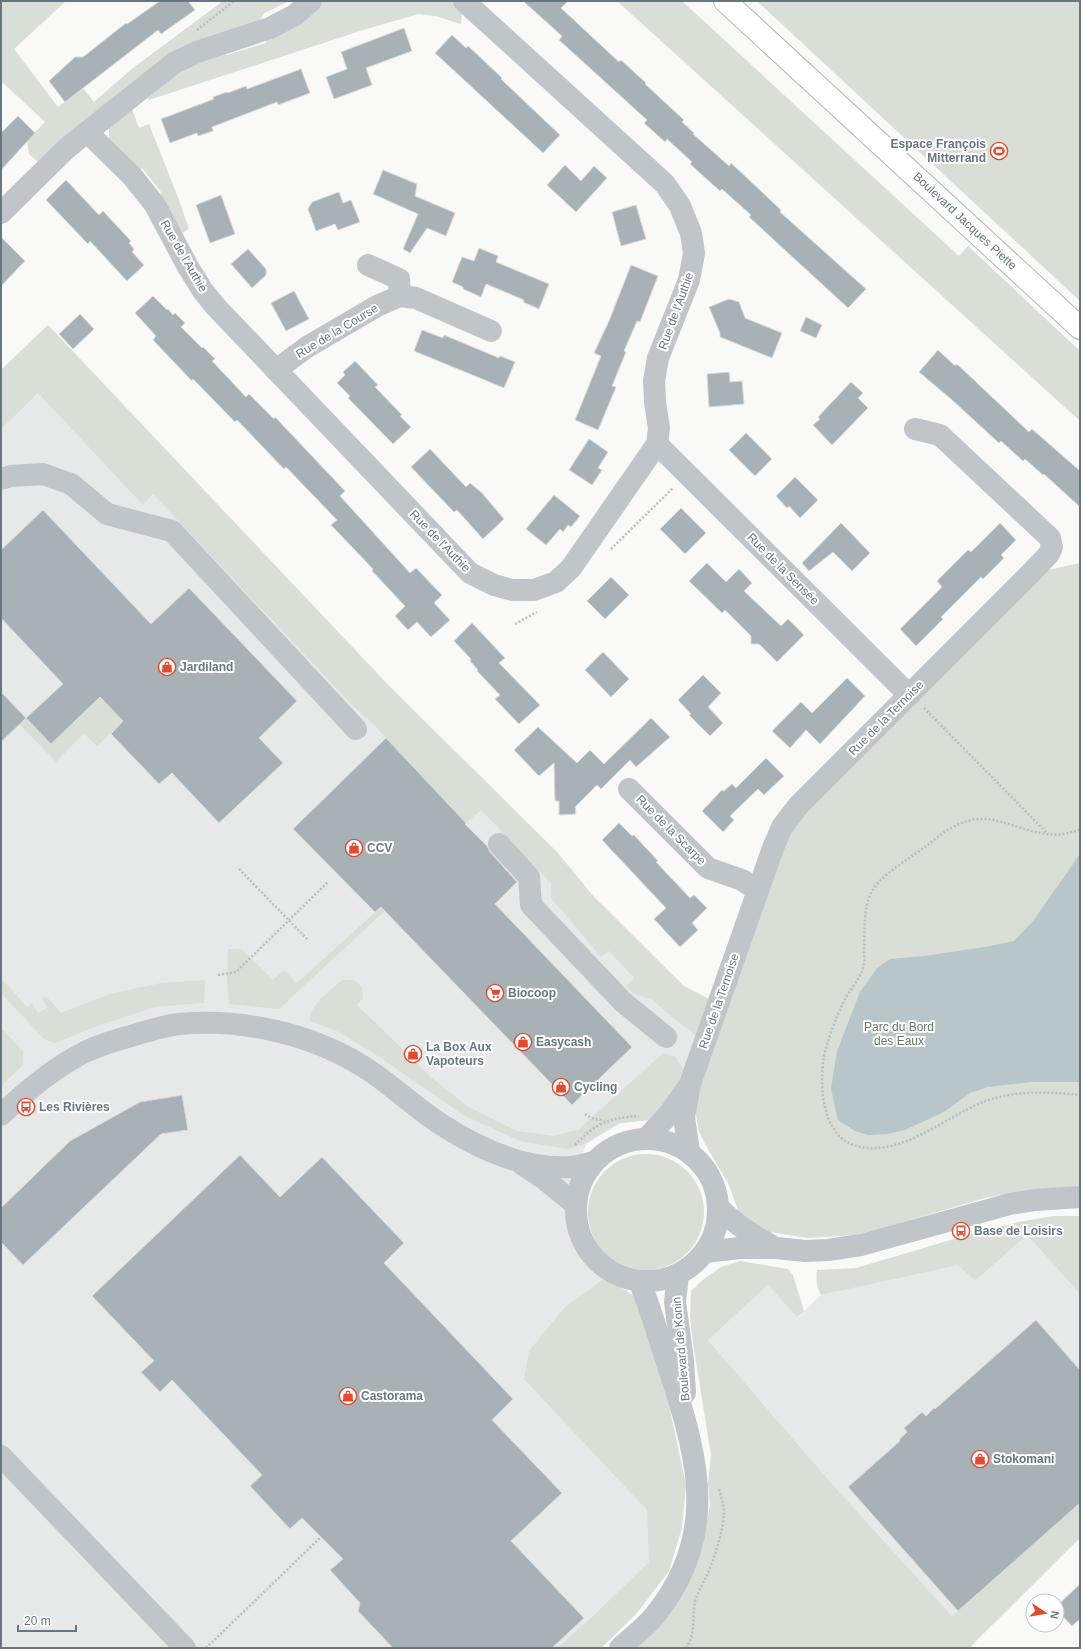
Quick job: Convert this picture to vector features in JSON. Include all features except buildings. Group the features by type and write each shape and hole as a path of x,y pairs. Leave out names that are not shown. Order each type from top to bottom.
{"main road":[{"name":"Boulevard Jacques Piette","path":"725,1 1080,328"}],"street":[{"path":"1,213 66,149 174,63 197,52 270,28 294,15 311,1"},
{"name":"Rue de l'Authie","path":"87,132 132,176 155,205 188,267 203,291 216,307 470,573 494,585 512,590 534,590 556,582 571,568 657,444 659,428 655,402 654,381 658,358 689,280 694,253 691,233 680,206 665,184 464,1"},
{"path":"368,265 399,279 400,296 416,298 491,331"},
{"name":"Rue de la Course","path":"276,370 307,347 377,306 400,296"},
{"name":"Rue de la Ternoise","path":"689,1152 684,1117 690,1084 772,848 782,827 798,806 915,700 1049,554 1052,547 1050,538 940,435 915,429"},
{"name":"Rue de la Sensée","path":"657,444 915,700"},
{"path":"1,479 11,476 43,474 71,484 107,514 172,531 356,729"},
{"name":"Rue de la Scarpe","path":"629,789 708,868 742,880 757,890"},
{"path":"499,844 529,877 531,906 623,1002 666,1037"},
{"path":"1,1115 32,1086 85,1052 115,1040 178,1024 215,1023 262,1028 307,1040 346,1056 373,1073 438,1122 464,1138 498,1154 515,1160 557,1167 572,1167 593,1162"},
{"name":"Rue de la Ternoise","path":"647,1138 670,1113 690,1084"},
{"path":"647,1138 669,1142 689,1152 704,1167 714,1186 718,1207 716,1231 705,1252 693,1265 678,1275 657,1282 640,1283 616,1275 603,1267 590,1254 579,1233 576,1222 575,1204 581,1182 593,1162 606,1151 620,1143 647,1138"},
{"path":"515,1160 543,1178 575,1204"},
{"path":"705,1252 739,1248 776,1248 805,1251 828,1250 861,1245 1010,1204 1035,1200 1080,1197"},
{"path":"718,1207 730,1220 744,1230 776,1248"},
{"name":"Boulevard de Konin","path":"678,1275 675,1302 683,1361 687,1424"},
{"name":"Boulevard de Konin","path":"620,1648 655,1615 676,1583 688,1556 696,1528 698,1507 695,1465 687,1424 657,1328 640,1283"},
{"path":"1,1456 185,1648"}],"path":[{"path":"915,700 1048,834"},
{"path":"1080,830 1067,834 1048,834 1001,821 982,818 967,820 951,827 883,879 871,893 865,917 864,963 860,975 843,1003 824,1056 821,1084 826,1114 836,1135 850,1144 868,1148 888,1146 907,1141 982,1102 1001,1096 1063,1093 1080,1095"},
{"path":"239,869 307,939"},
{"path":"218,975 236,972 328,882"},
{"path":"585,1114 591,1118 605,1121 627,1117 670,1113"},
{"path":"557,1167 561,1158 584,1135 605,1121"},
{"path":"206,1648 321,1537"}],"shaded area":[{"path":"48,325 392,689 557,852 594,897 684,986 718,1004 690,1084 651,1120 620,1123 587,1143 563,1201 576,1245 605,1278 634,1296 682,1527 669,1571 636,1614 601,1648 1,1648 1,370"},
{"path":"1080,854 1080,1082 1031,1082 988,1087 970,1093 944,1112 905,1130 888,1134 868,1135 855,1131 838,1120 831,1089 837,1051 860,992 877,968 890,959 924,956 1014,941 1033,921"},
{"path":"1027,1235 1080,1294 1080,1538 1030,1586 952,1616 833,1485 708,1340 768,1285 798,1317 821,1295 958,1264 975,1281"}],"green space":[{"path":"1,1 66,1 14,49 58,107 82,87 94,102 133,68 223,1 289,1 263,14 260,22 205,40 38,162 29,154 27,141 45,122 1,81"},
{"path":"289,1 300,1 297,3"},
{"path":"324,1 451,1 462,12 461,24 435,16 418,14 360,31 149,100 147,93 170,74 221,52 227,55 266,43 267,36 310,13"},
{"path":"617,1 682,1 959,256 968,246 1080,351 1080,421"},
{"name":"Espace François Mitterrand","path":"757,1 1080,1 1080,301"},
{"path":"131,107 139,128 149,124 179,200 189,229 178,235 160,201 161,192 143,169 132,167 109,141 109,128"},
{"name":"Parc du Bord des Eaux","path":"48,325 392,689 557,852 594,897 684,986 718,1004 773,848 1030,574 1080,563 1080,1186 1012,1193 985,1198 855,1235 808,1238 770,1232 739,1213 729,1185 699,1131 690,1084 705,1042 668,1014 653,1000 632,993 626,986 634,978 609,951 601,957 551,898 551,883 481,810 466,823 153,494 143,505 38,393 1,429 1,370"},
{"path":"100,697 123,721 97,746 84,733 56,762 20,725 26,718 51,744"},
{"path":"383,905 387,909 279,1009 229,1004 227,980 228,949 242,949 273,980 284,970 297,983"},
{"path":"1,978 27,1007 32,1003 38,1013 47,1008 42,999 46,996 61,1013 110,994 161,983 205,980 204,1003 155,1007 100,1025 55,1043 44,1039 1,993"},
{"path":"342,980 354,980 362,987 363,998 357,1005 432,1078 467,1106 517,1131 553,1136 578,1130 663,1053 676,1057 683,1069 674,1095 651,1120 620,1123 587,1143 568,1149 520,1141 463,1115 378,1056 339,1032 310,1021 310,1015 317,1004"},
{"path":"3,1030 23,1051 23,1065 1,1086 1,1032"},
{"path":"646,1154 668,1158 687,1171 700,1190 704,1212 700,1234 687,1253 668,1266 646,1270 624,1266 605,1253 592,1234 588,1212 592,1190 605,1171 624,1158"},
{"path":"1053,1216 1080,1216 1080,1294 1027,1235 975,1281 958,1265 821,1295 817,1286 817,1270 856,1268 974,1233 1019,1222"},
{"path":"740,1261 788,1269 793,1275 804,1311 797,1317 768,1285 708,1340 833,1485 952,1616 1080,1503 1080,1538 977,1640 971,1647 972,1648 635,1648 671,1612 689,1580 702,1546 710,1505 708,1483 711,1455 693,1343 690,1318 691,1291 704,1279 721,1267"},
{"path":"605,1278 634,1296 662,1372 686,1485 682,1527 669,1571 636,1614 601,1648 557,1648 592,1617 649,1562 647,1510 524,1379 529,1351 565,1307"}],"place":[{"name":"Espace François Mitterrand","path":"999,151"},
{"name":"Jardiland","path":"167,667"},
{"name":"CCV","path":"354,848"},
{"name":"Biocoop","path":"495,993"},
{"name":"Easycash","path":"523,1042"},
{"name":"La Box Aux Vapoteurs","path":"413,1054"},
{"name":"Cycling","path":"561,1087"},
{"name":"Les Rivières","path":"26,1107"},
{"name":"Base de Loisirs","path":"961,1231"},
{"name":"Castorama","path":"348,1396"},
{"name":"Stokomani","path":"980,1459"}]}
